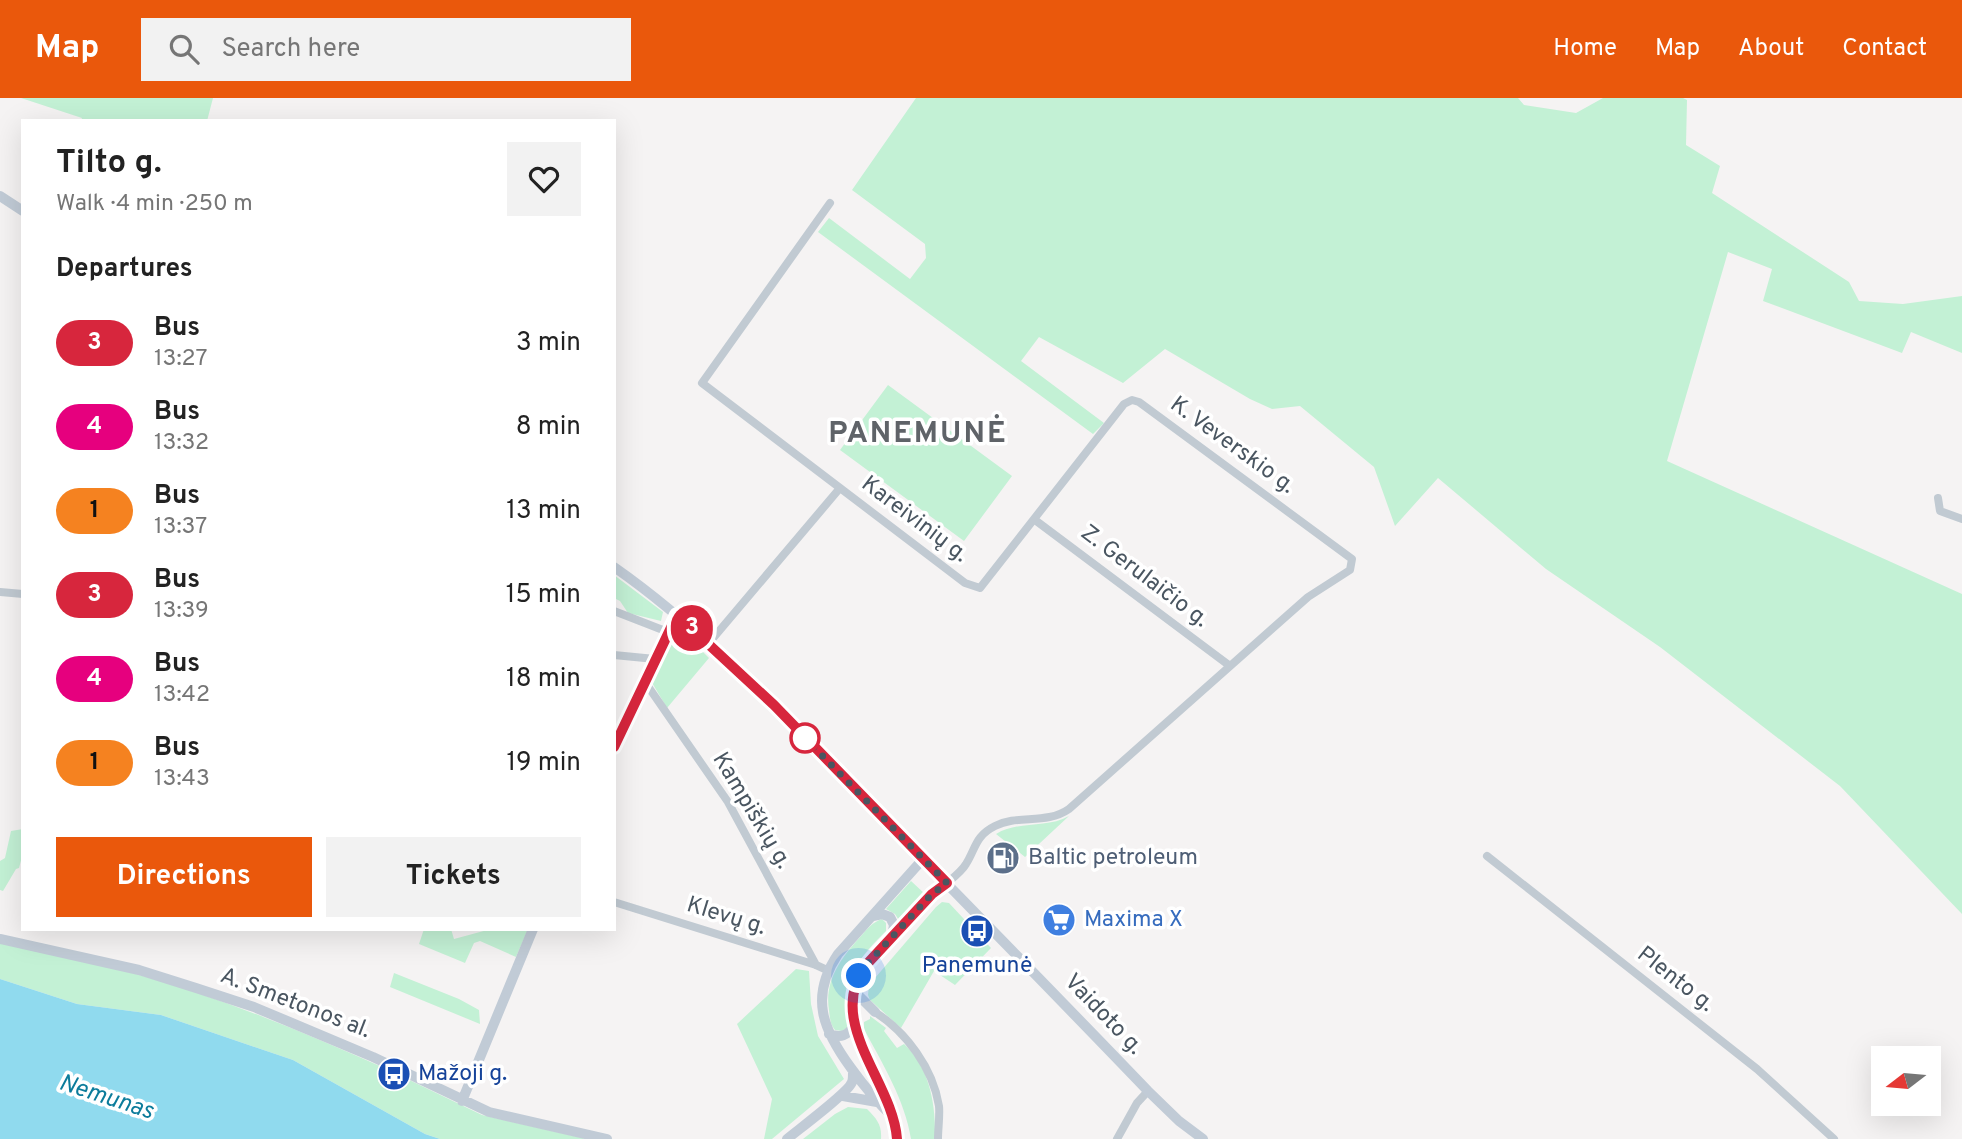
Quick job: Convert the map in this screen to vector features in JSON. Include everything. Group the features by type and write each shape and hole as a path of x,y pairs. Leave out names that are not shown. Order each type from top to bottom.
{"main road":[{"path":"0,196 21,210"},
{"name":"Vaidoto g.","path":"616,568 677,615 774,705 1148,1091 1179,1121 1203,1139"},
{"path":"616,743 677,615"},
{"path":"893,1117 877,1102 853,1071 829,1034 822,1012 827,970 838,954 923,859"},
{"path":"897,1139 893,1117 880,1081 865,1053 854,1023 855,992 862,970 932,894 947,883"},
{"path":"873,916 882,914 890,917 894,925 892,937"},
{"path":"462,1101 532,931"},
{"name":"A. Smetonos al.","path":"0,939 139,970 254,1007 373,1057 462,1101 498,1114 607,1139"},
{"path":"855,992 875,1012"},
{"path":"829,1034 838,1037 845,1035 867,1012 875,1012"},
{"path":"787,1139 828,1104 843,1096 853,1082 853,1071"},
{"path":"843,1096 877,1102"}],"street":[{"path":"831,203 702,383 840,488"},
{"name":"K. Veverskio g.","path":"1095,441 1124,404 1132,400 1139,402 1352,559 1350,570 1308,597 1230,666"},
{"name":"Kareivinių g.","path":"709,643 840,488 965,583 980,588 1095,441"},
{"path":"1938,498 1940,511 1962,519"},
{"name":"Z. Gerulaičio g.","path":"1035,520 1230,666"},
{"path":"0,592 21,594"},
{"path":"616,612 668,632"},
{"path":"616,654 655,659"},
{"path":"947,883 965,866 977,841 985,833 1003,822 1046,819 1062,814 1230,666"},
{"name":"Kampiškių g.","path":"645,682 729,802 816,965"},
{"name":"Plento g.","path":"1487,856 1757,1069 1834,1139"},
{"name":"Klevų g.","path":"616,903 827,970"},
{"path":"875,1012 912,1044 923,1063 939,1107 938,1139"},
{"path":"1117,1139 1137,1103 1148,1091"}],"green space":[{"path":"21,98 213,98 208,119 82,118"},
{"path":"916,98 1518,98 1524,105 1576,113 1603,98 1683,98 1687,100 1686,145 1720,166 1712,193 1849,282 1859,301 1903,304 1962,296 1962,353 1911,332 1902,353 1763,301 1772,269 1728,252 1667,461 1962,594 1962,914 1840,786 1660,647 1546,569 1438,478 1395,526 1374,467 1300,406 1272,409 1165,349 1123,383 1039,337 1021,361 1104,423 1093,434 818,232 829,218 910,279 926,258 925,244 852,190"},
{"path":"888,385 1012,476 964,541 840,450"},
{"path":"616,577 663,612 661,621 628,613 616,599"},
{"path":"680,635 687,636 709,658 667,708 651,681 671,640"},
{"path":"1069,816 1025,857 996,834 1014,827 1051,822"},
{"path":"21,829 21,860 3,891 0,890 0,861 5,858 11,831"},
{"path":"911,881 925,894 900,922 895,914 886,909"},
{"path":"942,902 949,903 991,948 955,985 934,971 901,1028 870,1000 869,985"},
{"path":"882,919 886,923 886,931 865,954 852,978 847,1028 842,1031 835,1030 828,999 832,979 854,944 870,926"},
{"path":"423,931 452,931 454,939 484,931 527,931 516,957 480,941 474,943 465,963 419,944"},
{"path":"0,943 119,970 201,994 391,1071 388,1077 398,1081 401,1076 482,1115 587,1139 440,1139 425,1134 293,1060 161,1015 77,1004 0,979"},
{"path":"796,969 809,971 811,1004 818,1036 844,1079 772,1139 764,1139 772,1099 737,1024"},
{"path":"394,973 459,999 479,1010 480,1024 390,987"},
{"path":"870,1016 886,1028 884,1031 897,1048 904,1044 920,1064 930,1088 935,1139 911,1139 904,1110 864,1029 864,1022 870,1019"},
{"path":"848,1107 867,1109 878,1122 881,1139 803,1139 835,1114"}],"water":[{"name":"Nemunas","path":"0,979 77,1004 161,1015 293,1060 425,1134 440,1139 0,1139"}],"bus line":[{"name":"3","path":"616,743 677,615 774,705 947,883 932,894 867,964 859,976 855,992 854,1026 880,1081 896,1127 897,1139"}],"place":[{"name":"Baltic petroleum","path":"1003,858"},
{"name":"Maxima X","path":"1059,920"},
{"name":"Panemunė","path":"977,931"},
{"name":"Mažoji g.","path":"394,1074"}],"district":[{"name":"PANEMUNĖ","path":"918,434"}],"route":[{"path":"805,738 947,883 932,894 859,976"}]}
